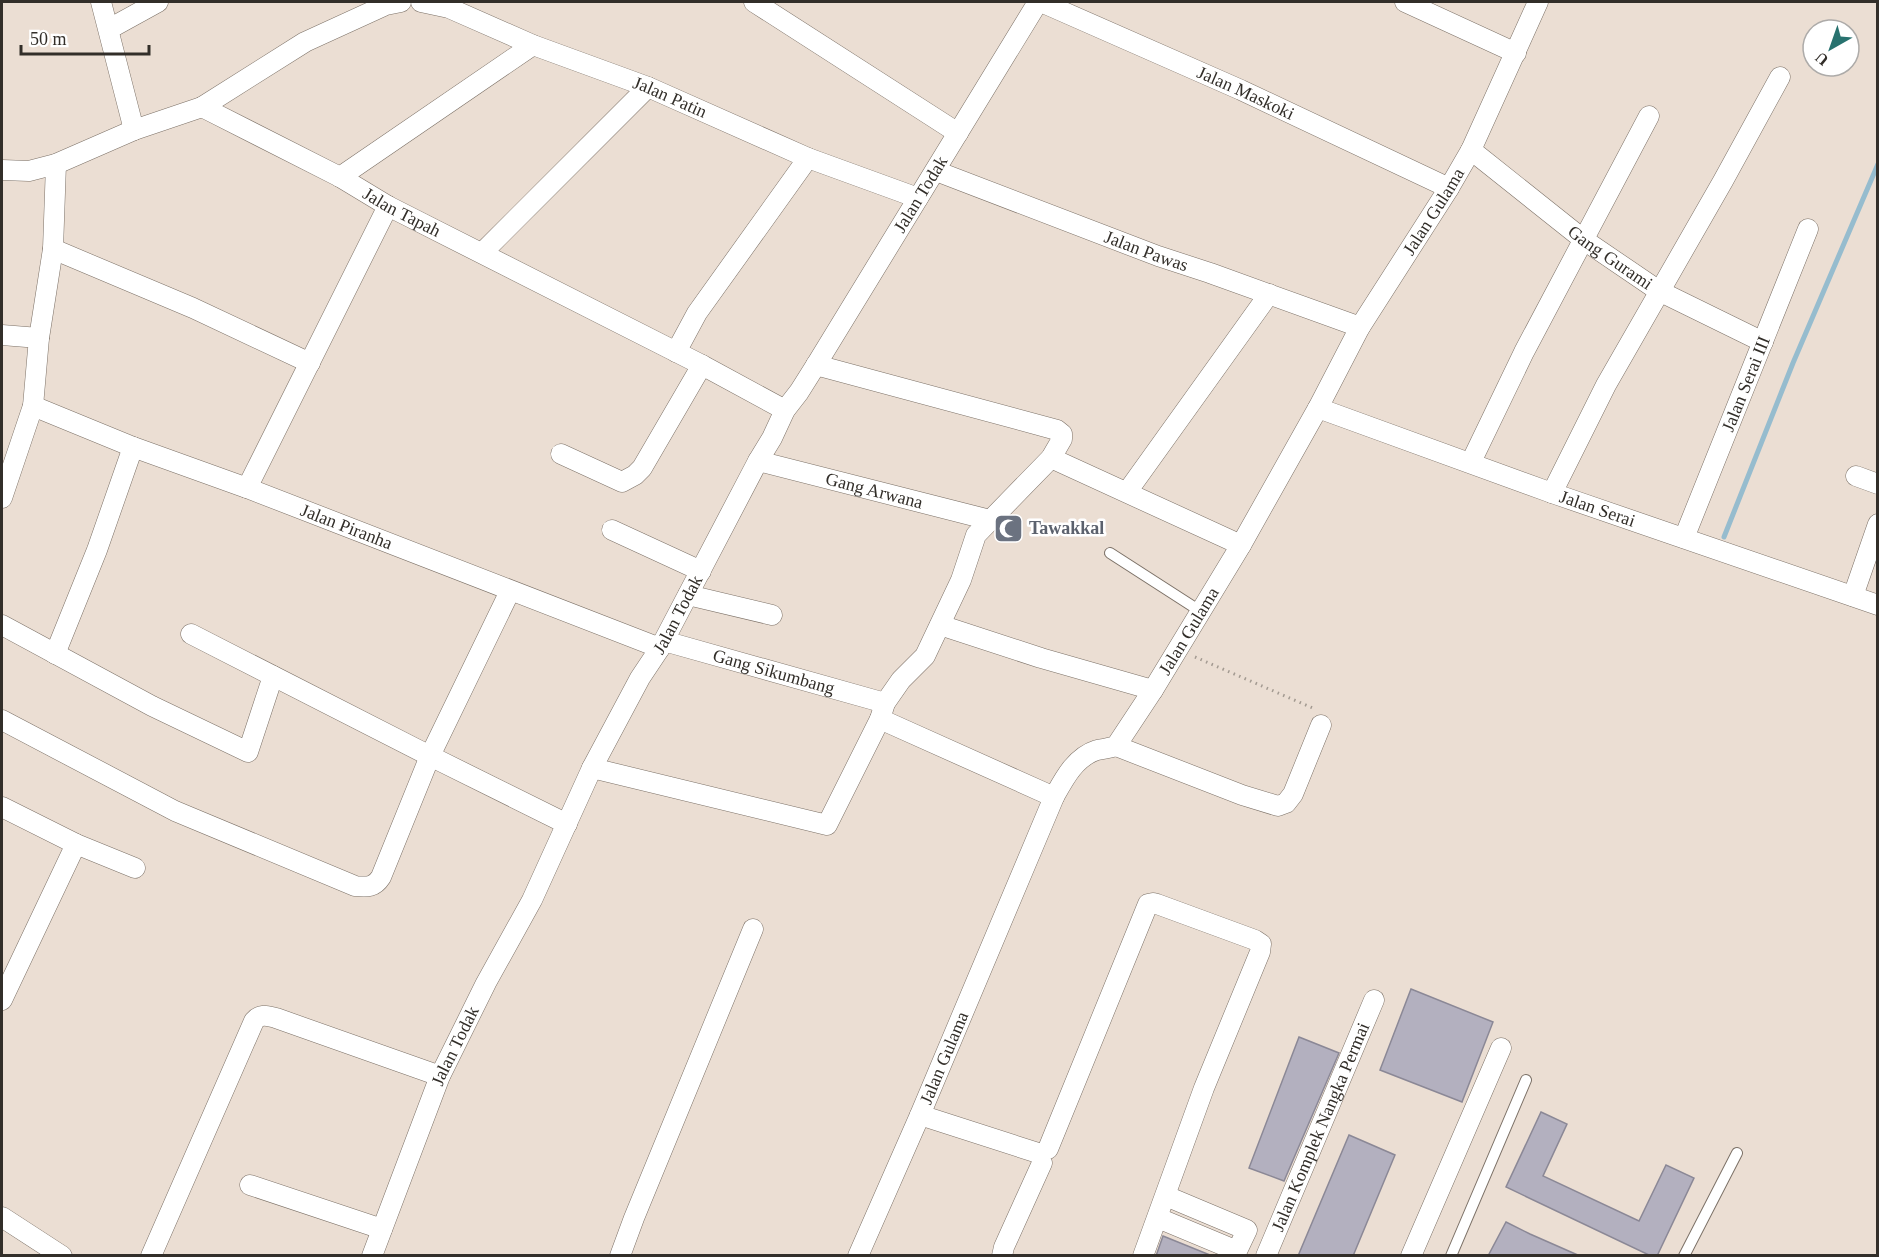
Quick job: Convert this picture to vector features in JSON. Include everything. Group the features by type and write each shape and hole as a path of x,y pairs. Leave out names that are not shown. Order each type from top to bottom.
{"street":[{"path":"101,2 134,130"},
{"path":"109,29 158,2"},
{"path":"2,170 28,171 56,164 134,130 202,107 305,42 386,5 401,2"},
{"name":"Jalan Patin","path":"421,2 449,8 533,45 648,87 808,158 918,198"},
{"path":"754,2 958,133"},
{"name":"Jalan Todak","path":"372,1256 440,1076 486,983 532,900 592,768 640,678 662,645 785,410 816,365 1040,2"},
{"name":"Jalan Maskoki","path":"1040,2 1241,90 1449,188"},
{"path":"1407,2 1516,53"},
{"name":"Jalan Gulama","path":"858,1256 1054,797 1066,774 1094,751 1116,746 1153,690 1241,545 1318,408 1360,327 1471,150 1538,2"},
{"path":"340,177 533,45"},
{"path":"1552,493 1606,385 1780,77"},
{"path":"483,252 648,87"},
{"name":"Jalan Tapah","path":"202,107 340,177 388,206 483,252 785,410"},
{"path":"1471,462 1524,352 1649,116"},
{"name":"Gang Gurami","path":"1471,150 1584,240 1659,291 1763,342"},
{"path":"676,352 697,313 808,158"},
{"path":"2,498 33,406 39,338 53,249 56,164"},
{"name":"Jalan Pawas","path":"936,171 1158,256 1360,327"},
{"path":"247,488 388,206"},
{"name":"Jalan Serai III","path":"1684,538 1808,229"},
{"path":"53,249 193,308 310,363"},
{"path":"1127,492 1269,294"},
{"path":"2,335 39,338"},
{"path":"561,454 622,482 635,475 642,468 702,365"},
{"path":"592,768 827,825 883,711 901,680 925,656 961,580 976,535 1051,458 1062,439 1062,434 1057,430 816,365"},
{"name":"Jalan Piranha","path":"33,406 133,447 247,488 510,591 662,645"},
{"name":"Jalan Serai","path":"1318,408 1552,493 1878,605"},
{"path":"55,654 98,550 133,447"},
{"path":"1051,458 1241,545"},
{"name":"Gang Arwana","path":"758,461 990,520"},
{"path":"1856,476 1878,484"},
{"path":"1853,596 1878,524"},
{"path":"612,530 701,571"},
{"path":"2,720 175,811 355,886 367,887 375,884 381,877 430,756 510,591"},
{"path":"688,595 772,615"},
{"path":"2,625 152,706 248,752 273,676"},
{"path":"940,625 1041,658 1153,690"},
{"path":"191,634 567,824"},
{"name":"Gang Sikumbang","path":"662,645 883,711 1054,797"},
{"path":"1116,746 1242,795 1278,806 1286,802 1293,794 1321,725"},
{"path":"2,807 76,844 135,868"},
{"path":"2,1000 76,844"},
{"path":"1002,1256 1145,908 1148,904 1153,903 1255,940 1261,944 1261,949 1204,1088 1143,1256"},
{"path":"620,1256 753,928"},
{"name":"Jalan Komplek Nangka Permai","path":"1266,1256 1374,1000"},
{"path":"151,1256 257,1017 263,1015 276,1018 440,1076"},
{"path":"1411,1256 1502,1048"},
{"path":"920,1115 1043,1155"},
{"path":"250,1185 382,1229"},
{"path":"1158,1218 1238,1251 1247,1230 1166,1196"},
{"path":"2,1217 62,1256"}],"lane":[{"path":"1110,553 1200,611"},
{"path":"1451,1256 1526,1080"},
{"path":"1684,1256 1737,1153"}],"path":[{"path":"1177,649 1316,710 1322,717 1321,725"}],"building":[{"path":"1411,989 1493,1022 1462,1102 1380,1070"},
{"path":"1299,1037 1339,1053 1284,1181 1249,1168"},
{"path":"1541,1112 1567,1124 1543,1176 1639,1221 1666,1165 1694,1178 1657,1256 1651,1256 1506,1187"},
{"path":"1349,1135 1395,1155 1353,1256 1298,1256"},
{"path":"1506,1222 1530,1234 1580,1256 1488,1256"},
{"path":"1163,1236 1210,1255 1210,1256 1156,1256"}],"waterway":[{"path":"1724,537 1793,363 1878,164"}],"place":[{"name":"Tawakkal","path":"1008,528"}]}
